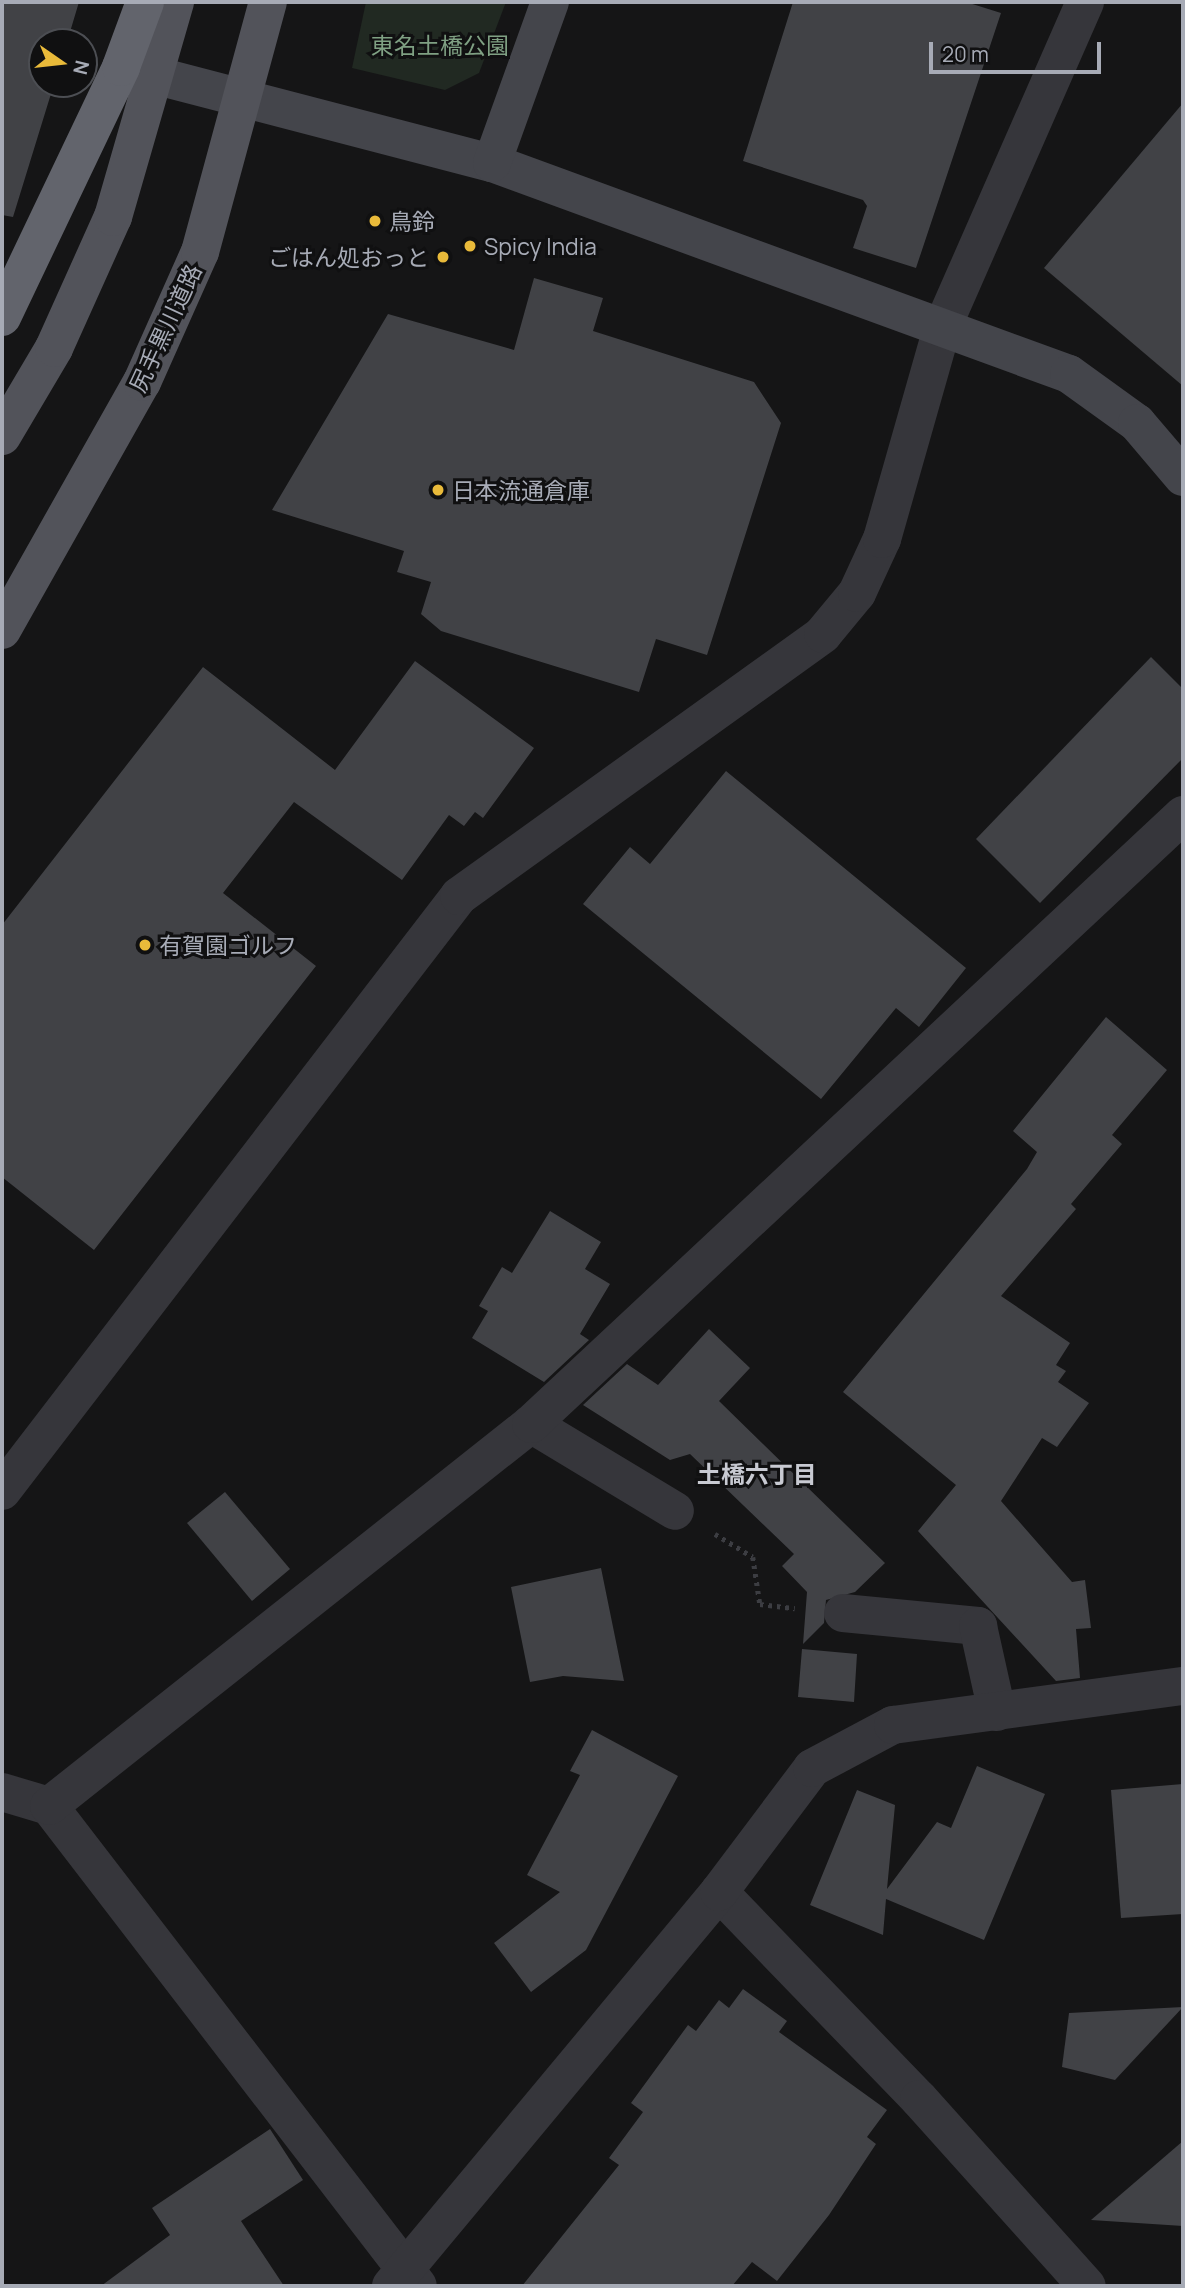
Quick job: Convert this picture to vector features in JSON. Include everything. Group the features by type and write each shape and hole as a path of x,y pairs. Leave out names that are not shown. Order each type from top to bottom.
{"highway":[{"path":"2,317 121,67 145,2"}],"main road":[{"path":"2,436 54,348 113,217 158,78 175,2"},
{"name":"尻手黒川道路","path":"2,630 148,370 200,252 268,2"}],"street":[{"path":"492,163 550,2"},
{"path":"2,1491 458,896 823,634 857,593 882,539 942,328 1086,2"},
{"path":"121,67 241,102 492,163 1069,374 1137,423 1183,477"},
{"path":"49,1806 531,1424 1183,815"},
{"path":"531,1424 675,1511"},
{"path":"843,1613 978,1626 997,1712"},
{"path":"2,1792 49,1806 405,2282 719,1892 812,1768 893,1725 1183,1686"},
{"path":"719,1892 1087,2286"}],"path":[{"path":"675,1511 753,1557 760,1604 843,1613"}],"green space":[{"name":"東名土橋公園","path":"366,2 506,2 479,73 445,90 352,68"}],"building":[{"path":"2,2 79,2 71,28 28,28 28,98 50,98 13,217 2,215"},
{"path":"793,2 966,2 1001,13 916,268 853,248 867,206 863,200 743,161"},
{"path":"1183,103 1183,386 1044,268"},
{"path":"534,278 603,298 593,331 754,382 781,423 707,655 656,639 639,692 441,631 421,614 431,582 397,572 404,551 272,510 388,314 514,350"},
{"path":"1151,657 1183,689 1183,758 1040,903 976,839"},
{"name":"有賀園ゴルフ","path":"415,661 534,748 483,818 475,812 464,826 449,815 402,880 294,802 223,893 316,966 94,1250 2,1177 2,925 203,667 335,770"},
{"path":"726,771 966,968 919,1027 896,1008 821,1099 583,904 630,847 650,864"},
{"path":"1106,1017 1167,1070 1112,1135 1122,1144 1071,1204 1076,1209 1001,1296 1070,1343 1056,1365 1066,1371 1058,1382 1089,1403 1057,1447 1042,1438 1001,1501 1072,1582 1085,1580 1091,1628 1076,1629 1080,1678 1056,1681 918,1531 956,1485 843,1392 1027,1169 1037,1152 1013,1131"},
{"path":"550,1211 601,1242 585,1269 610,1284 580,1334 589,1340 544,1382 472,1338 488,1311 479,1306 502,1267 512,1273"},
{"path":"709,1329 750,1368 719,1401 885,1563 855,1592 826,1600 824,1623 803,1644 807,1592 782,1566 794,1554 690,1454 670,1460 583,1405 627,1364 658,1385"},
{"path":"225,1492 290,1569 252,1601 187,1523"},
{"path":"601,1568 624,1681 563,1676 530,1682 511,1587"},
{"path":"802,1649 857,1654 854,1702 798,1697"},
{"path":"592,1730 678,1776 586,1950 531,1992 494,1943 560,1892 527,1875 580,1775 570,1771"},
{"path":"977,1766 1045,1794 984,1940 886,1899 883,1935 810,1905 857,1790 895,1805 887,1889 937,1822 951,1828"},
{"path":"1183,1784 1183,1914 1121,1918 1111,1790"},
{"path":"743,1989 787,2021 779,2032 887,2110 867,2137 876,2144 829,2215 777,2281 752,2262 732,2286 522,2286 619,2165 609,2158 643,2112 631,2103 688,2025 696,2031 719,2000 729,2008"},
{"path":"1183,2007 1115,2080 1062,2067 1069,2013"},
{"path":"270,2129 303,2180 241,2221 284,2286 101,2286 170,2235 152,2208"},
{"path":"1183,2141 1183,2226 1091,2220"}],"place":[{"name":"鳥鈴","path":"375,221"},
{"name":"Spicy India","path":"470,246"},
{"name":"ごはん処おっと","path":"443,257"},
{"name":"日本流通倉庫","path":"438,490"},
{"name":"有賀園ゴルフ","path":"145,945"}],"district":[{"name":"土橋六丁目","path":"757,1474"}]}
